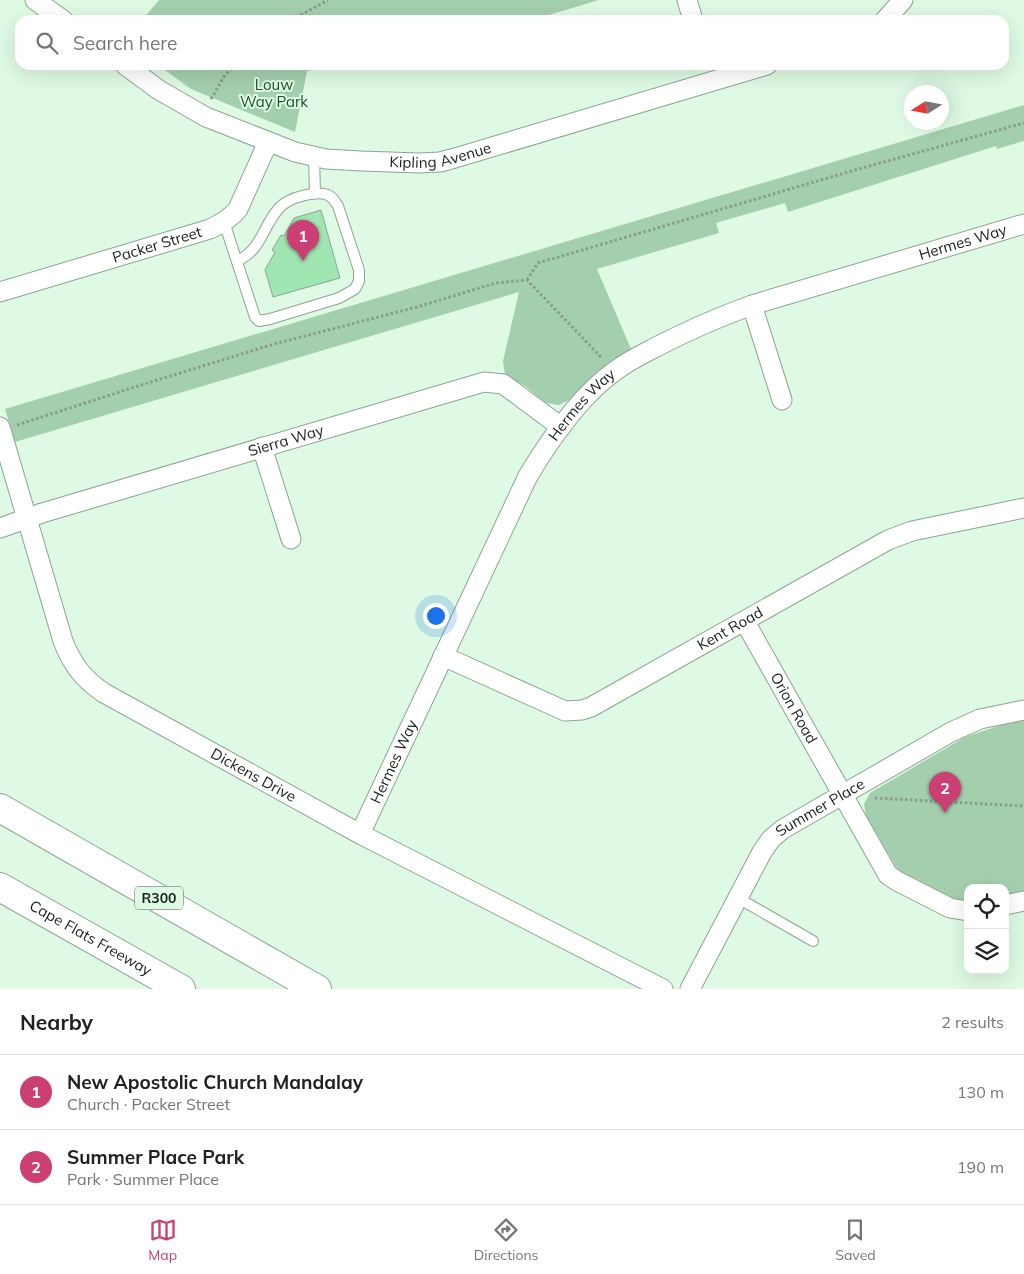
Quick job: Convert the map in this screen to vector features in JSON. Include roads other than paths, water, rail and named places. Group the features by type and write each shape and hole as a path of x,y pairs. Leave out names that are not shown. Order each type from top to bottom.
{"highway":[{"name":"R300","path":"0,808 317,989"},
{"name":"Cape Flats Freeway","path":"0,887 181,989"}],"street":[{"path":"36,0 56,15"},
{"path":"687,0 692,15"},
{"path":"890,15 904,0"},
{"name":"Kipling Avenue","path":"132,70 159,90 206,117 295,152 326,159 419,163 440,162 708,73 730,70"},
{"name":"Packer Street","path":"0,292 210,229 224,222 238,209 268,142"},
{"name":"Hermes Way","path":"360,834 528,476 561,427 595,388 615,371 689,330 752,305 1024,224"},
{"path":"752,305 782,400"},
{"name":"Sierra Way","path":"0,528 27,518 262,447 484,382 503,384 561,427"},
{"name":"Dickens Drive","path":"0,429 63,641 69,658 89,683 112,698 360,834 663,989"},
{"path":"262,447 291,539"},
{"name":"Kent Road","path":"443,656 564,711 582,710 591,707 898,536 1024,508"},
{"name":"Orion Road","path":"745,622 888,875 950,908 964,910"},
{"name":"Summer Place","path":"690,989 762,852 771,839 784,828 969,723 1024,710"},
{"path":"1009,904 1024,901"}],"lane":[{"path":"314,156 315,194"},
{"path":"224,222 236,261 255,318 259,321 270,320 348,295 355,289 359,281 359,270 338,206 334,199 328,195 315,194 288,201 280,207 258,245 249,254 236,261"},
{"path":"738,898 813,941"}],"place":[{"name":"New Apostolic Church Mandalay","path":"303,261"},
{"name":"Summer Place Park","path":"945,813"}],"park label":[{"name":"Louw Way Park","path":"274,94"}]}
